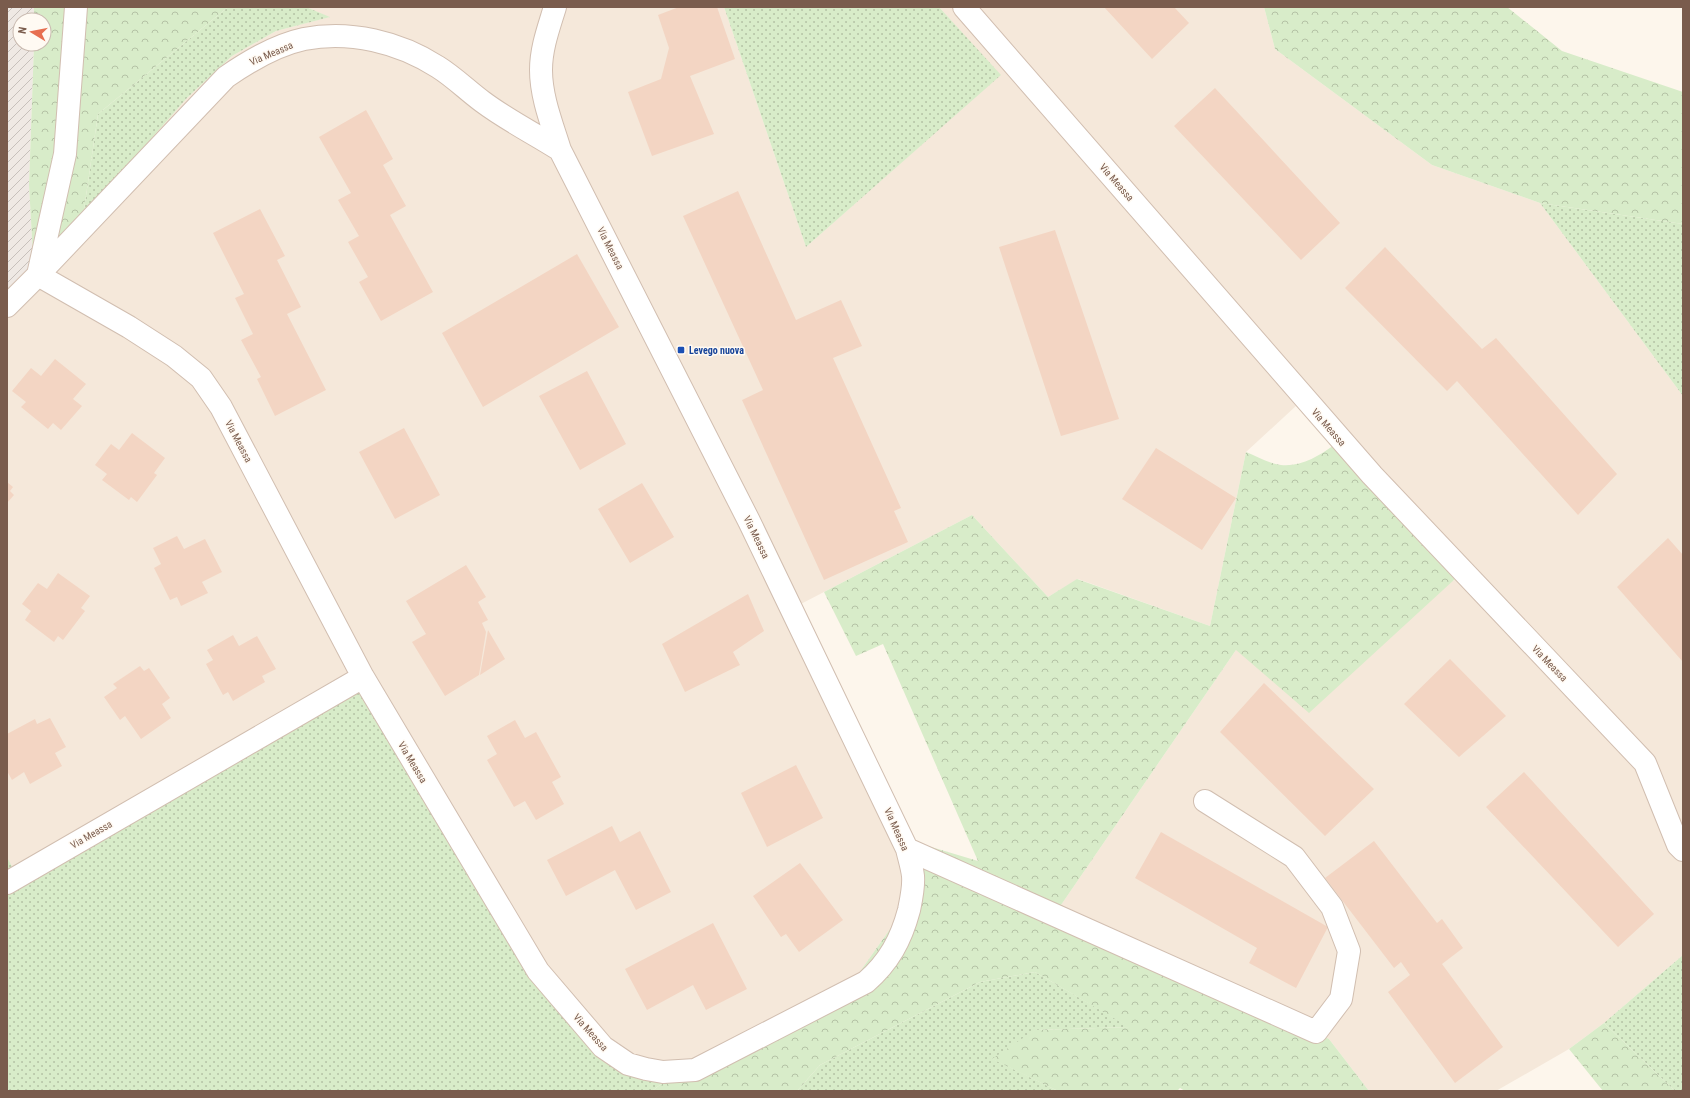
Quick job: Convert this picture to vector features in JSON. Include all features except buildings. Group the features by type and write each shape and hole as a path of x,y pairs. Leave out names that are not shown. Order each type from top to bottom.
{"street":[{"path":"38,275 65,154 76,7"},
{"name":"Via Meassa","path":"38,275 130,327 174,356 201,378 221,406 363,677 538,971 603,1047 628,1064 663,1072 695,1070 866,982 881,969 894,951 904,930 910,902 913,877 907,849 749,521 560,150 546,108 541,70 545,42 555,7"},
{"name":"Via Meassa","path":"964,7 1372,475 1645,763 1678,845 1683,850"},
{"name":"Via Meassa","path":"7,306 226,77 250,60 304,39 332,36 356,37 386,43 412,53 438,67 484,103 560,150"},
{"name":"Via Meassa","path":"7,883 363,677"},
{"path":"907,849 1316,1032 1341,999 1349,951 1332,907 1294,857 1205,801"}],"shaded area":[{"path":"7,7 34,7 34,12 12,12 12,52 34,52 29,185 34,274 7,299"},
{"path":"306,7 724,7 806,247 1000,75 939,7 1264,7 1275,49 1432,165 1540,203 1683,396 1683,955 1604,1023 1569,1049 1496,1091 1369,1091 1329,1039 1061,905 1236,650 1455,580 1297,405 1246,452 1210,626 1078,579 1048,597 972,515 797,606 898,837 904,883 895,922 859,973 693,1060 645,1064 17,877 7,857 7,299 187,98 232,56 276,31 329,17"}],"green space":[{"path":"34,7 228,7 98,114 83,216 34,274 29,185 34,52 52,52 52,12 34,12"},
{"path":"228,7 306,7 330,17 276,31 232,56 187,98 83,216 98,114"},
{"path":"724,7 939,7 1001,75 806,247"},
{"path":"1264,7 1507,7 1562,51 1683,92 1683,224 1540,203 1432,165 1275,49"},
{"path":"1540,203 1683,224 1683,396"},
{"path":"1334,445 1455,579 1309,713 1236,650 1061,905 1329,1039 1369,1091 1185,1091 1180,1088 1177,1091 1058,1091 992,1059 1035,1030 1129,1027 1035,972 980,982 820,1065 797,1091 652,1091 693,1060 859,973 895,922 904,883 898,837 978,861 883,644 856,656 824,592 972,515 1048,597 1077,579 1210,626 1246,452 1272,463 1288,465 1309,460"},
{"path":"363,677 538,971 604,1043 645,1064 693,1060 652,1091 7,1091 7,857 17,876"},
{"path":"1683,955 1683,1091 1675,1091 1604,1023"},
{"path":"1035,972 1130,1027 1036,1030 993,1059 1058,1091 797,1091 820,1065 980,982"},
{"path":"1604,1023 1675,1091 1603,1091 1569,1049"}],"place":[{"name":"Levego nuova","path":"681,350"}]}
